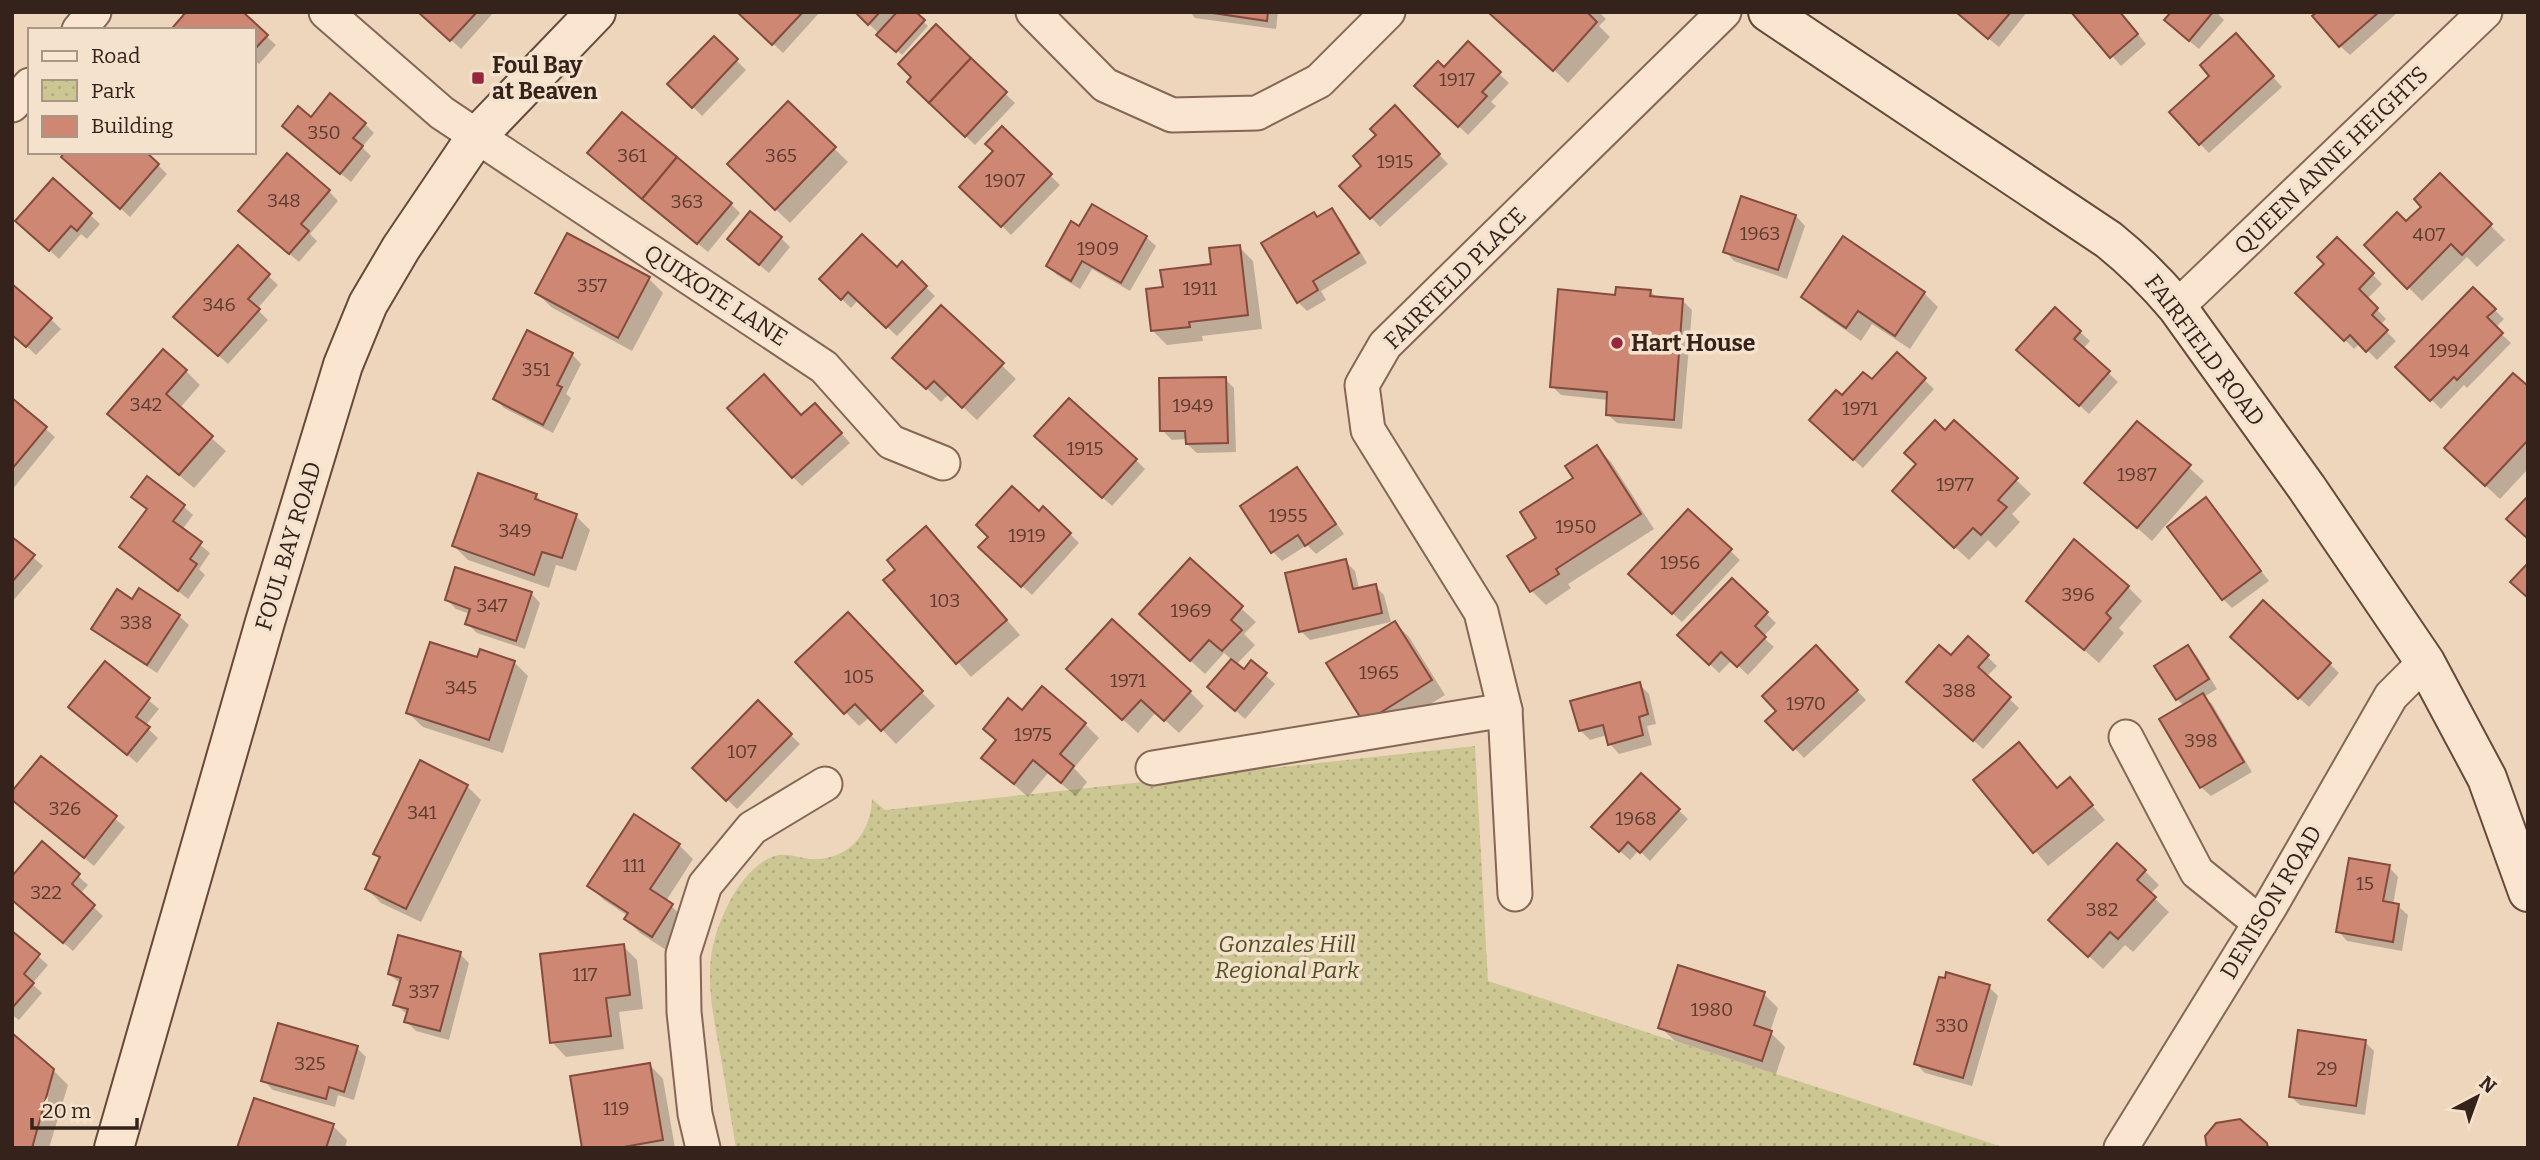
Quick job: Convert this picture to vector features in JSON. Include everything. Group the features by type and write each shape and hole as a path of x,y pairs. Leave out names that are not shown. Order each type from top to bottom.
{"street":[{"path":"81,28 94,12"},
{"name":"QUIXOTE LANE","path":"326,12 442,113 824,367 891,442 943,463"},
{"name":"FOUL BAY ROAD","path":"114,1148 265,621 343,365 368,304 401,248 476,137 596,12"},
{"path":"1033,12 1105,85 1172,115 1257,113 1319,81 1388,12"},
{"name":"FAIRFIELD PLACE","path":"1515,894 1505,710 1480,612 1368,430 1362,385 1385,345 1724,12"},
{"name":"QUEEN ANNE HEIGHTS","path":"2177,307 2486,12"},
{"name":"FAIRFIELD ROAD","path":"1776,14 2109,240 2137,262 2177,307 2307,488 2425,662 2487,778 2528,892"},
{"path":"12,105 28,87"},
{"name":"DENISON ROAD","path":"2122,1148 2260,923 2390,696 2425,662"},
{"path":"1153,768 1505,710"},
{"path":"2126,737 2197,872 2260,923"},
{"path":"703,1148 695,1114 684,1012 683,954 705,885 752,828 825,785"}],"green space":[{"name":"Gonzales Hill Regional Park","path":"1475,746 1488,981 2006,1148 1217,1148 1214,1145 1211,1148 736,1148 711,995 711,957 724,913 741,884 751,871 763,862 784,855 825,858 847,850 867,823 872,799 885,810"}],"building":[{"path":"186,12 243,12 268,35 256,48 256,28 173,27"},
{"path":"418,12 477,12 450,41"},
{"path":"737,12 803,12 772,45"},
{"path":"855,12 880,12 868,25"},
{"path":"897,12 916,12 925,20 896,52 876,35"},
{"path":"1206,12 1268,12 1267,21"},
{"path":"1587,12 1597,22 1553,71 1489,13"},
{"path":"1956,12 2011,12 1988,39"},
{"path":"2071,12 2120,12 2138,34 2110,58"},
{"path":"2171,12 2213,12 2189,41 2164,20"},
{"path":"2317,12 2379,12 2339,47 2312,16"},
{"path":"936,24 971,58 929,103 907,82 911,77 898,64"},
{"path":"2236,33 2274,76 2199,145 2169,112 2209,76 2200,65"},
{"path":"714,36 738,59 692,108 667,84"},
{"path":"1468,41 1501,72 1482,92 1487,96 1458,127 1414,86 1438,61 1444,67"},
{"path":"971,58 1007,92 965,137 929,103"},
{"path":"330,93 366,123 353,138 363,146 340,174 282,126 298,106 311,117"},
{"path":"788,101 836,147 775,210 727,164"},
{"path":"1395,105 1440,154 1370,219 1339,186 1361,166 1353,156 1376,135 1370,129"},
{"path":"622,112 677,157 642,199 587,153"},
{"path":"1002,126 1052,174 1001,227 959,187 993,151 985,144"},
{"path":"287,153 330,190 301,224 309,231 289,254 238,211"},
{"path":"63,154 148,154 159,164 120,209 61,157"},
{"path":"677,157 732,203 697,244 642,199"},
{"path":"2440,173 2492,224 2462,255 2451,244 2407,289 2364,245 2397,212 2406,221 2421,207 2414,199"},
{"path":"53,178 92,213 77,231 71,226 49,251 15,221"},
{"path":"1741,196 1796,215 1778,270 1723,252"},
{"path":"1092,204 1147,236 1121,283 1082,261 1071,281 1046,266 1071,221 1079,226"},
{"path":"1332,208 1359,253 1313,281 1318,290 1297,303 1261,243 1314,212 1317,217"},
{"path":"750,211 782,237 759,265 727,239"},
{"path":"567,233 650,277 618,338 535,293"},
{"path":"862,234 897,267 902,261 927,286 886,328 848,292 841,300 819,279"},
{"path":"1843,236 1925,292 1895,336 1858,311 1846,328 1801,297"},
{"path":"2337,237 2374,273 2359,289 2378,308 2372,315 2388,330 2366,352 2350,335 2344,341 2295,293 2324,264 2317,257"},
{"path":"238,245 270,274 248,299 260,309 218,356 173,317"},
{"path":"1240,245 1248,315 1189,322 1190,327 1151,331 1146,289 1163,287 1160,270 1211,264 1209,248"},
{"path":"12,284 52,318 26,347 12,335"},
{"name":"Hart House","path":"1616,287 1651,290 1650,296 1683,299 1674,420 1606,415 1607,392 1550,387 1558,289 1615,295"},
{"path":"2473,287 2496,309 2487,317 2503,333 2457,380 2454,377 2430,401 2395,367"},
{"path":"941,305 1004,363 962,408 934,381 926,389 892,358"},
{"path":"2055,307 2081,331 2074,339 2110,371 2079,406 2016,350"},
{"path":"527,330 573,353 557,385 562,387 543,425 493,399"},
{"path":"163,349 187,370 166,394 213,436 179,475 107,414"},
{"path":"1897,352 1926,378 1853,460 1809,420 1836,390 1842,395 1863,372 1872,379"},
{"path":"2513,373 2528,386 2528,440 2485,486 2444,448"},
{"path":"764,374 801,415 815,403 842,433 792,478 727,408"},
{"path":"1226,377 1228,443 1186,444 1185,431 1160,431 1159,378"},
{"path":"12,398 47,427 12,469"},
{"path":"1069,398 1137,459 1102,498 1034,436"},
{"path":"1935,420 1945,430 1954,420 2018,478 1998,500 2007,507 1981,535 1973,528 1954,548 1892,491 1916,464 1904,453"},
{"path":"2137,421 2191,465 2137,528 2084,483"},
{"path":"1597,445 1641,514 1556,569 1559,574 1530,592 1507,556 1536,538 1520,512 1573,478 1565,466"},
{"path":"1297,467 1336,524 1305,546 1298,535 1271,553 1240,506"},
{"path":"478,473 537,494 535,499 577,514 562,558 542,552 534,575 452,546"},
{"path":"147,476 185,505 173,521 202,542 190,559 197,564 178,591 119,547 147,509 131,497"},
{"path":"1012,486 1039,511 1043,506 1071,533 1021,587 978,547 988,537 976,525"},
{"path":"2528,496 2528,539 2506,519"},
{"path":"2206,497 2261,571 2222,600 2167,527"},
{"path":"1688,509 1732,549 1672,614 1628,574"},
{"path":"926,526 1007,620 956,664 883,580 895,570 887,560"},
{"path":"12,537 35,555 12,582"},
{"path":"2074,539 2129,586 2106,613 2111,618 2084,650 2026,601"},
{"path":"1190,558 1243,606 1231,620 1242,630 1222,651 1209,640 1190,661 1139,614"},
{"path":"1346,559 1353,589 1376,584 1382,613 1299,632 1285,573"},
{"path":"2528,563 2528,598 2510,582"},
{"path":"455,567 532,592 516,641 465,624 470,609 445,600"},
{"path":"1732,578 1768,612 1755,626 1766,637 1737,667 1721,652 1709,665 1677,635"},
{"path":"139,588 180,615 147,665 91,629 117,589 132,599"},
{"path":"2263,600 2331,663 2298,699 2230,637"},
{"path":"848,612 923,691 881,731 855,704 844,714 795,662"},
{"path":"1112,619 1191,691 1164,721 1141,700 1122,720 1066,669"},
{"path":"1395,621 1432,680 1364,723 1326,663"},
{"path":"1968,636 1989,655 1978,667 2011,697 1973,741 1906,682 1939,645 1951,655"},
{"path":"430,642 477,657 480,649 515,661 489,740 406,713"},
{"path":"1816,645 1858,690 1793,750 1765,721 1776,711 1762,696"},
{"path":"2188,645 2209,679 2176,700 2154,666"},
{"path":"1231,659 1244,669 1251,660 1267,673 1235,711 1207,687"},
{"path":"105,661 150,698 136,717 150,727 127,755 68,707"},
{"path":"1640,682 1648,714 1639,717 1643,735 1608,745 1603,725 1579,731 1570,701"},
{"path":"1042,686 1086,723 1060,754 1074,766 1061,783 1033,760 1014,784 981,758 996,740 983,729 1008,698 1022,710"},
{"path":"2203,693 2244,762 2200,788 2159,719"},
{"path":"758,700 792,734 726,801 692,768"},
{"path":"2019,742 2057,788 2070,777 2093,805 2033,853 1973,780"},
{"path":"41,756 117,816 84,858 12,800 12,791"},
{"path":"420,760 468,785 406,909 365,889 380,857 373,854"},
{"path":"1641,773 1680,809 1640,853 1628,842 1619,852 1591,827"},
{"path":"634,814 680,844 650,889 673,904 652,937 624,919 628,913 587,886"},
{"path":"42,841 80,874 72,884 95,905 63,943 12,900 12,876"},
{"path":"2117,843 2146,870 2137,880 2156,897 2118,939 2110,932 2088,957 2048,920"},
{"path":"2349,858 2390,865 2383,901 2399,904 2393,942 2336,932"},
{"path":"12,931 40,954 24,974 34,983 12,1008"},
{"path":"398,935 461,952 440,1031 404,1022 408,1009 393,1005 401,978 388,974"},
{"path":"624,944 630,995 606,998 611,1036 550,1043 540,954"},
{"path":"1678,965 1765,992 1754,1025 1772,1031 1762,1061 1658,1028"},
{"path":"1946,972 1990,985 1963,1078 1914,1064 1939,977 1945,978"},
{"path":"278,1023 358,1046 344,1092 329,1087 326,1099 261,1081"},
{"path":"2298,1030 2366,1040 2356,1106 2289,1097"},
{"path":"12,1033 54,1069 32,1148 12,1148"},
{"path":"650,1063 663,1140 618,1148 582,1148 570,1076"},
{"path":"254,1098 334,1124 326,1148 237,1148"},
{"path":"2240,1119 2267,1143 2268,1148 2207,1148 2205,1136 2216,1123"}],"place":[{"name":"Foul Bay at Beaven","path":"478,78"},
{"name":"Hart House","path":"1617,343"}]}
